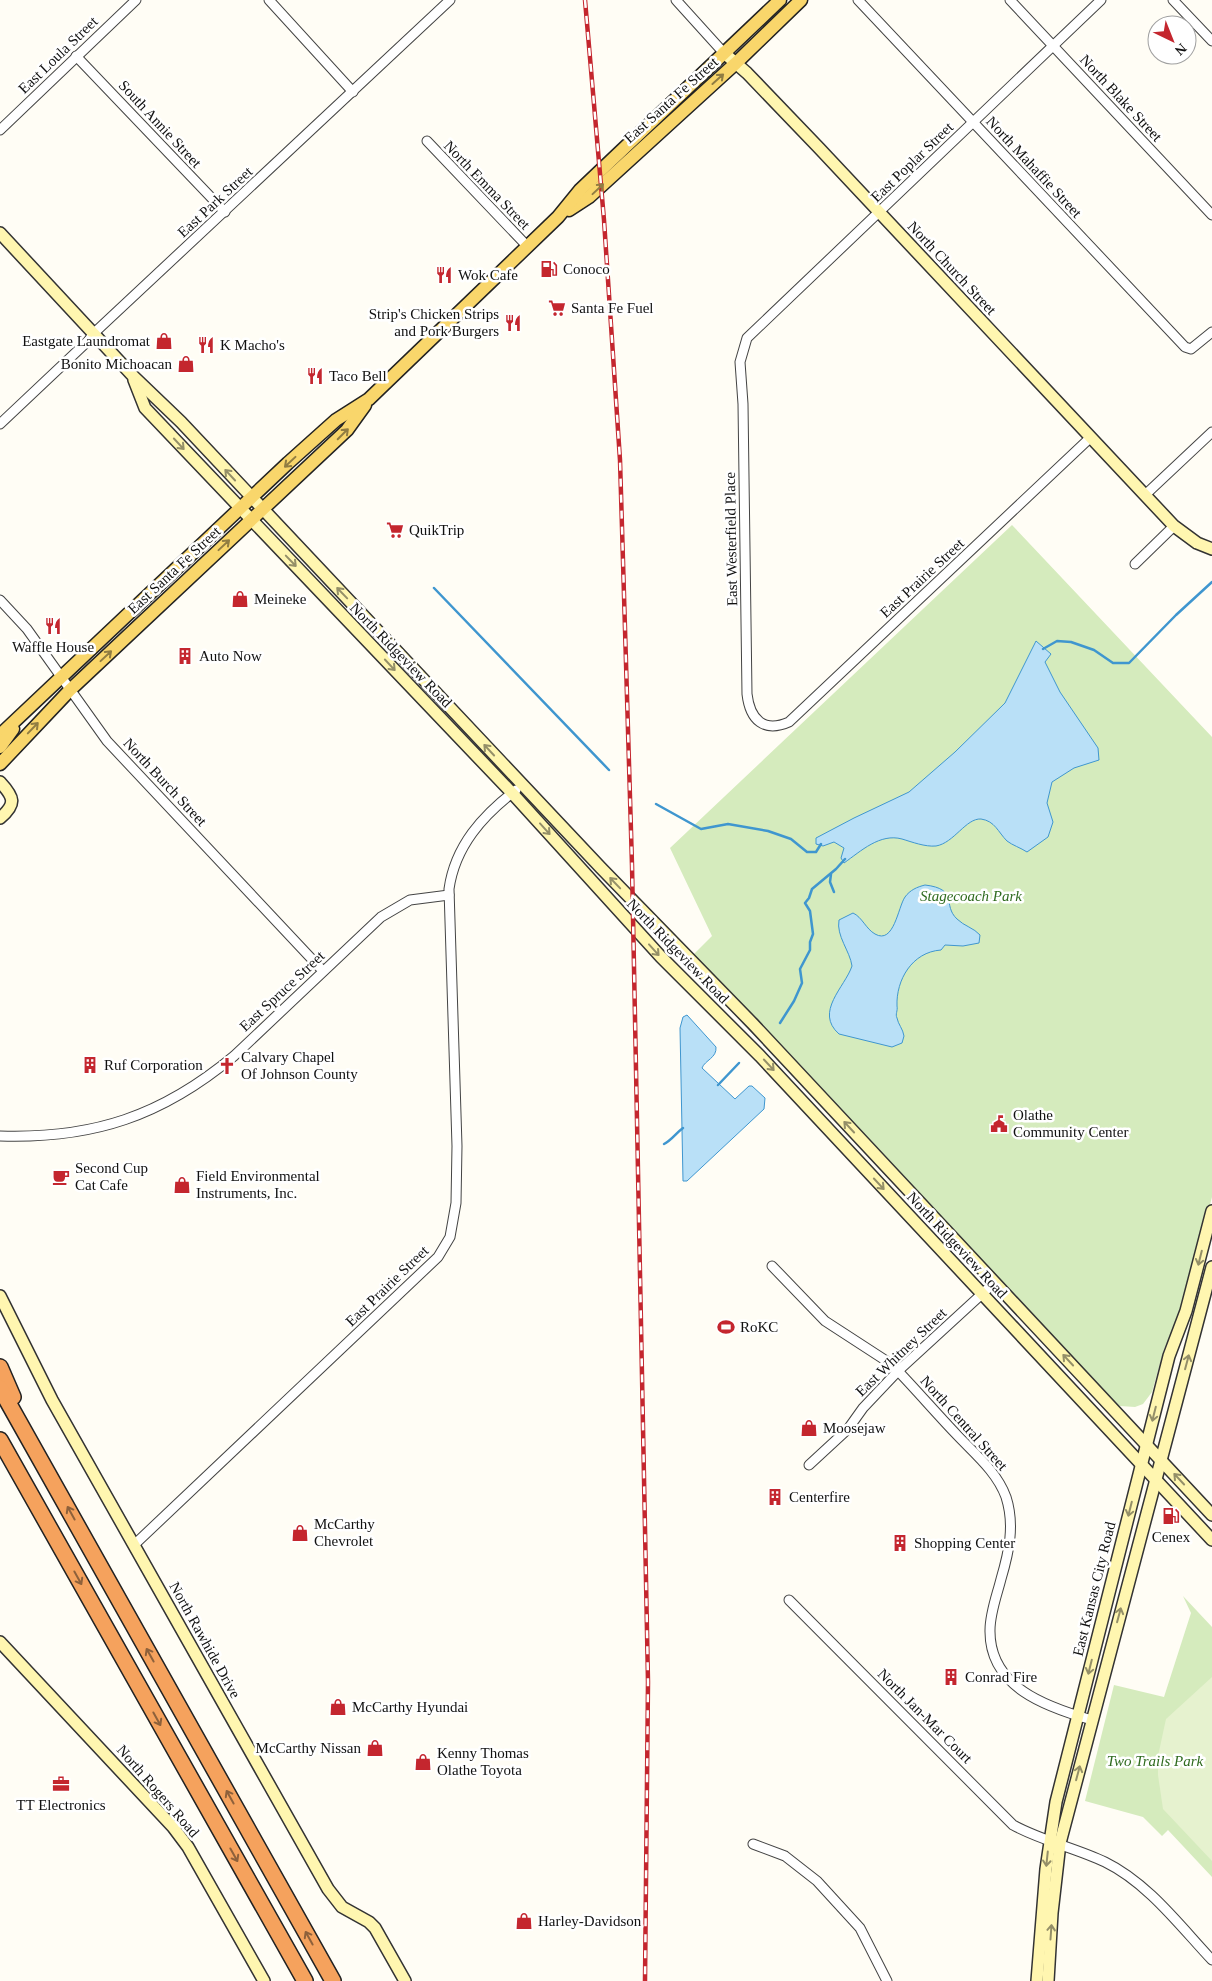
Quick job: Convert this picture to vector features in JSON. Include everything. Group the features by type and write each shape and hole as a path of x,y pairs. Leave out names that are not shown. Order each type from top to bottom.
{"highway":[{"path":"0,1367 38,1456"},
{"path":"0,1388 333,1981"},
{"path":"0,1440 305,1981"},
{"path":"0,1452 19,1474"}],"main road":[{"name":"East Santa Fe Street","path":"0,764 70,690 347,430 369,399 528,247 558,217 580,190 723,52 780,0"},
{"name":"East Santa Fe Street","path":"558,217 589,197 736,63 801,0"},
{"name":"North Church Street","path":"723,52 747,72 1174,526 1197,543 1212,549"},
{"name":"North Ridgeview Road","path":"2,237 92,334 181,422 522,786 753,1024 1212,1515"},
{"name":"North Ridgeview Road","path":"133,376 145,408 239,509 512,793 661,957 760,1056 1212,1540"},
{"name":"East Santa Fe Street","path":"0,735 60,676 336,420 369,399"},
{"path":"0,747 11,734 18,718"},
{"path":"0,782 11,796 12,802 10,809 0,818"},
{"name":"East Kansas City Road","path":"1048,1981 1056,1802 1140,1464 1169,1356 1186,1311 1212,1211"},
{"name":"East Kansas City Road","path":"1038,1981 1055,1842 1092,1720 1212,1267"},
{"name":"North Rawhide Drive","path":"0,1296 52,1400 328,1889 342,1907 369,1922 375,1928 405,1981"},
{"name":"North Rogers Road","path":"0,1642 173,1827 188,1847 264,1981"}],"street":[{"name":"East Loula Street","path":"0,130 136,0"},
{"path":"269,0 353,92"},
{"name":"East Park Street","path":"2,420 450,0"},
{"name":"North Church Street","path":"676,0 723,52"},
{"name":"North Mahaffie Street","path":"858,0 1185,347 1191,349 1212,332"},
{"name":"North Blake Street","path":"1010,0 1212,215"},
{"name":"East Poplar Street","path":"743,346 747,338 754,331 1101,0"},
{"path":"1173,0 1212,41"},
{"name":"South Annie Street","path":"76,56 225,212"},
{"name":"North Emma Street","path":"427,141 528,247"},
{"name":"East Westerfield Place","path":"743,346 740,362 743,404 747,694 749,710 755,719 765,725"},
{"path":"1145,495 1212,432"},
{"name":"East Prairie Street","path":"765,725 779,726 789,722 1091,437"},
{"path":"1135,564 1174,526"},
{"name":"North Burch Street","path":"0,600 27,629 108,741 323,971"},
{"path":"449,895 450,877 454,863 470,834 486,816 522,786"},
{"name":"East Prairie Street","path":"134,1545 431,1264 438,1257 450,1237 456,1203 457,1146 449,895"},
{"name":"East Spruce Street","path":"0,1136 42,1137 79,1132 143,1114 178,1097 210,1076 234,1056 374,923 410,900 449,895"},
{"name":"North Central Street","path":"772,1266 825,1321 885,1360 898,1371 984,1463 998,1481 1006,1497 1011,1526 1010,1546 991,1617 991,1647 998,1665 1010,1680 1028,1696 1048,1706 1092,1720"},
{"name":"East Whitney Street","path":"810,1465 848,1429 863,1408 898,1371 994,1282"},
{"name":"North Jan-Mar Court","path":"789,1600 1013,1825 1107,1863 1124,1873 1159,1903 1212,1960"},
{"path":"753,1844 785,1856 817,1881 860,1928 887,1981"}],"green space":[{"name":"Stagecoach Park","path":"1012,525 1212,737 1212,1197 1184,1305 1164,1349 1152,1392 1143,1404 1135,1407 1120,1406 1114,1402 692,956 712,936 670,848"},
{"name":"Two Trails Park","path":"1183,1596 1212,1627 1212,1877 1168,1830 1162,1836 1143,1817 1085,1801 1114,1685 1164,1697 1191,1613"},
{"path":"1212,1677 1212,1861 1163,1809 1158,1775 1158,1756 1166,1719"}],"water":[{"path":"1036,641 1051,654 1045,662 1060,692 1098,748 1099,760 1074,768 1052,782 1047,803 1053,822 1048,837 1027,852 1007,841 993,824 981,819 970,822 949,840 936,846 927,846 902,839 886,839 871,844 844,863 841,858 844,848 834,842 823,846 816,844 816,838 909,792 955,752 1005,703"},
{"path":"925,885 936,887 946,894 953,914 980,935 979,943 963,946 945,945 941,950 922,956 908,969 903,977 897,996 896,1015 903,1031 902,1043 892,1047 839,1034 832,1026 830,1008 852,966 839,932 839,920 853,913 875,934 881,936 887,934 891,930 905,897 914,889"},
{"path":"687,1015 716,1047 715,1054 702,1068 735,1099 749,1086 752,1086 765,1098 764,1109 687,1181 683,1181 680,1028 683,1017"}],"waterway":[{"path":"1043,649 1057,641 1071,642 1094,650 1113,663 1129,663 1176,615 1212,582"},
{"path":"434,588 609,770"},
{"path":"656,804 701,829 728,824 768,831 791,839 807,852 816,852 821,844"},
{"path":"780,1023 794,1001 802,983 800,969 810,950 813,934 810,911 805,903 812,889 845,859"},
{"path":"831,874 830,882 834,892"},
{"path":"718,1085 739,1063"},
{"path":"664,1144 683,1128"}],"railway":[{"path":"585,0 604,220 620,460 632,865 648,1682 645,1981"}],"place":[{"name":"Conoco","path":"549,269"},
{"name":"Wok Cafe","path":"444,275"},
{"name":"Santa Fe Fuel","path":"557,308"},
{"name":"Strip's Chicken Strips and Pork Burgers","path":"513,323"},
{"name":"Eastgate Laundromat","path":"164,341"},
{"name":"K Macho's","path":"206,345"},
{"name":"Bonito Michoacan","path":"186,364"},
{"name":"Taco Bell","path":"315,376"},
{"name":"QuikTrip","path":"395,530"},
{"name":"Meineke","path":"240,599"},
{"name":"Waffle House","path":"53,626"},
{"name":"Auto Now","path":"185,656"},
{"name":"Ruf Corporation","path":"90,1065"},
{"name":"Calvary Chapel Of Johnson County","path":"227,1066"},
{"name":"Olathe Community Center","path":"999,1124"},
{"name":"Second Cup Cat Cafe","path":"61,1177"},
{"name":"Field Environmental Instruments, Inc.","path":"182,1185"},
{"name":"RoKC","path":"726,1327"},
{"name":"Moosejaw","path":"809,1428"},
{"name":"Centerfire","path":"775,1497"},
{"name":"Cenex","path":"1171,1516"},
{"name":"McCarthy Chevrolet","path":"300,1533"},
{"name":"Shopping Center","path":"900,1543"},
{"name":"Conrad Fire","path":"951,1677"},
{"name":"McCarthy Hyundai","path":"338,1707"},
{"name":"McCarthy Nissan","path":"375,1748"},
{"name":"Kenny Thomas Olathe Toyota","path":"423,1762"},
{"name":"TT Electronics","path":"61,1784"},
{"name":"Harley-Davidson","path":"524,1921"}]}
